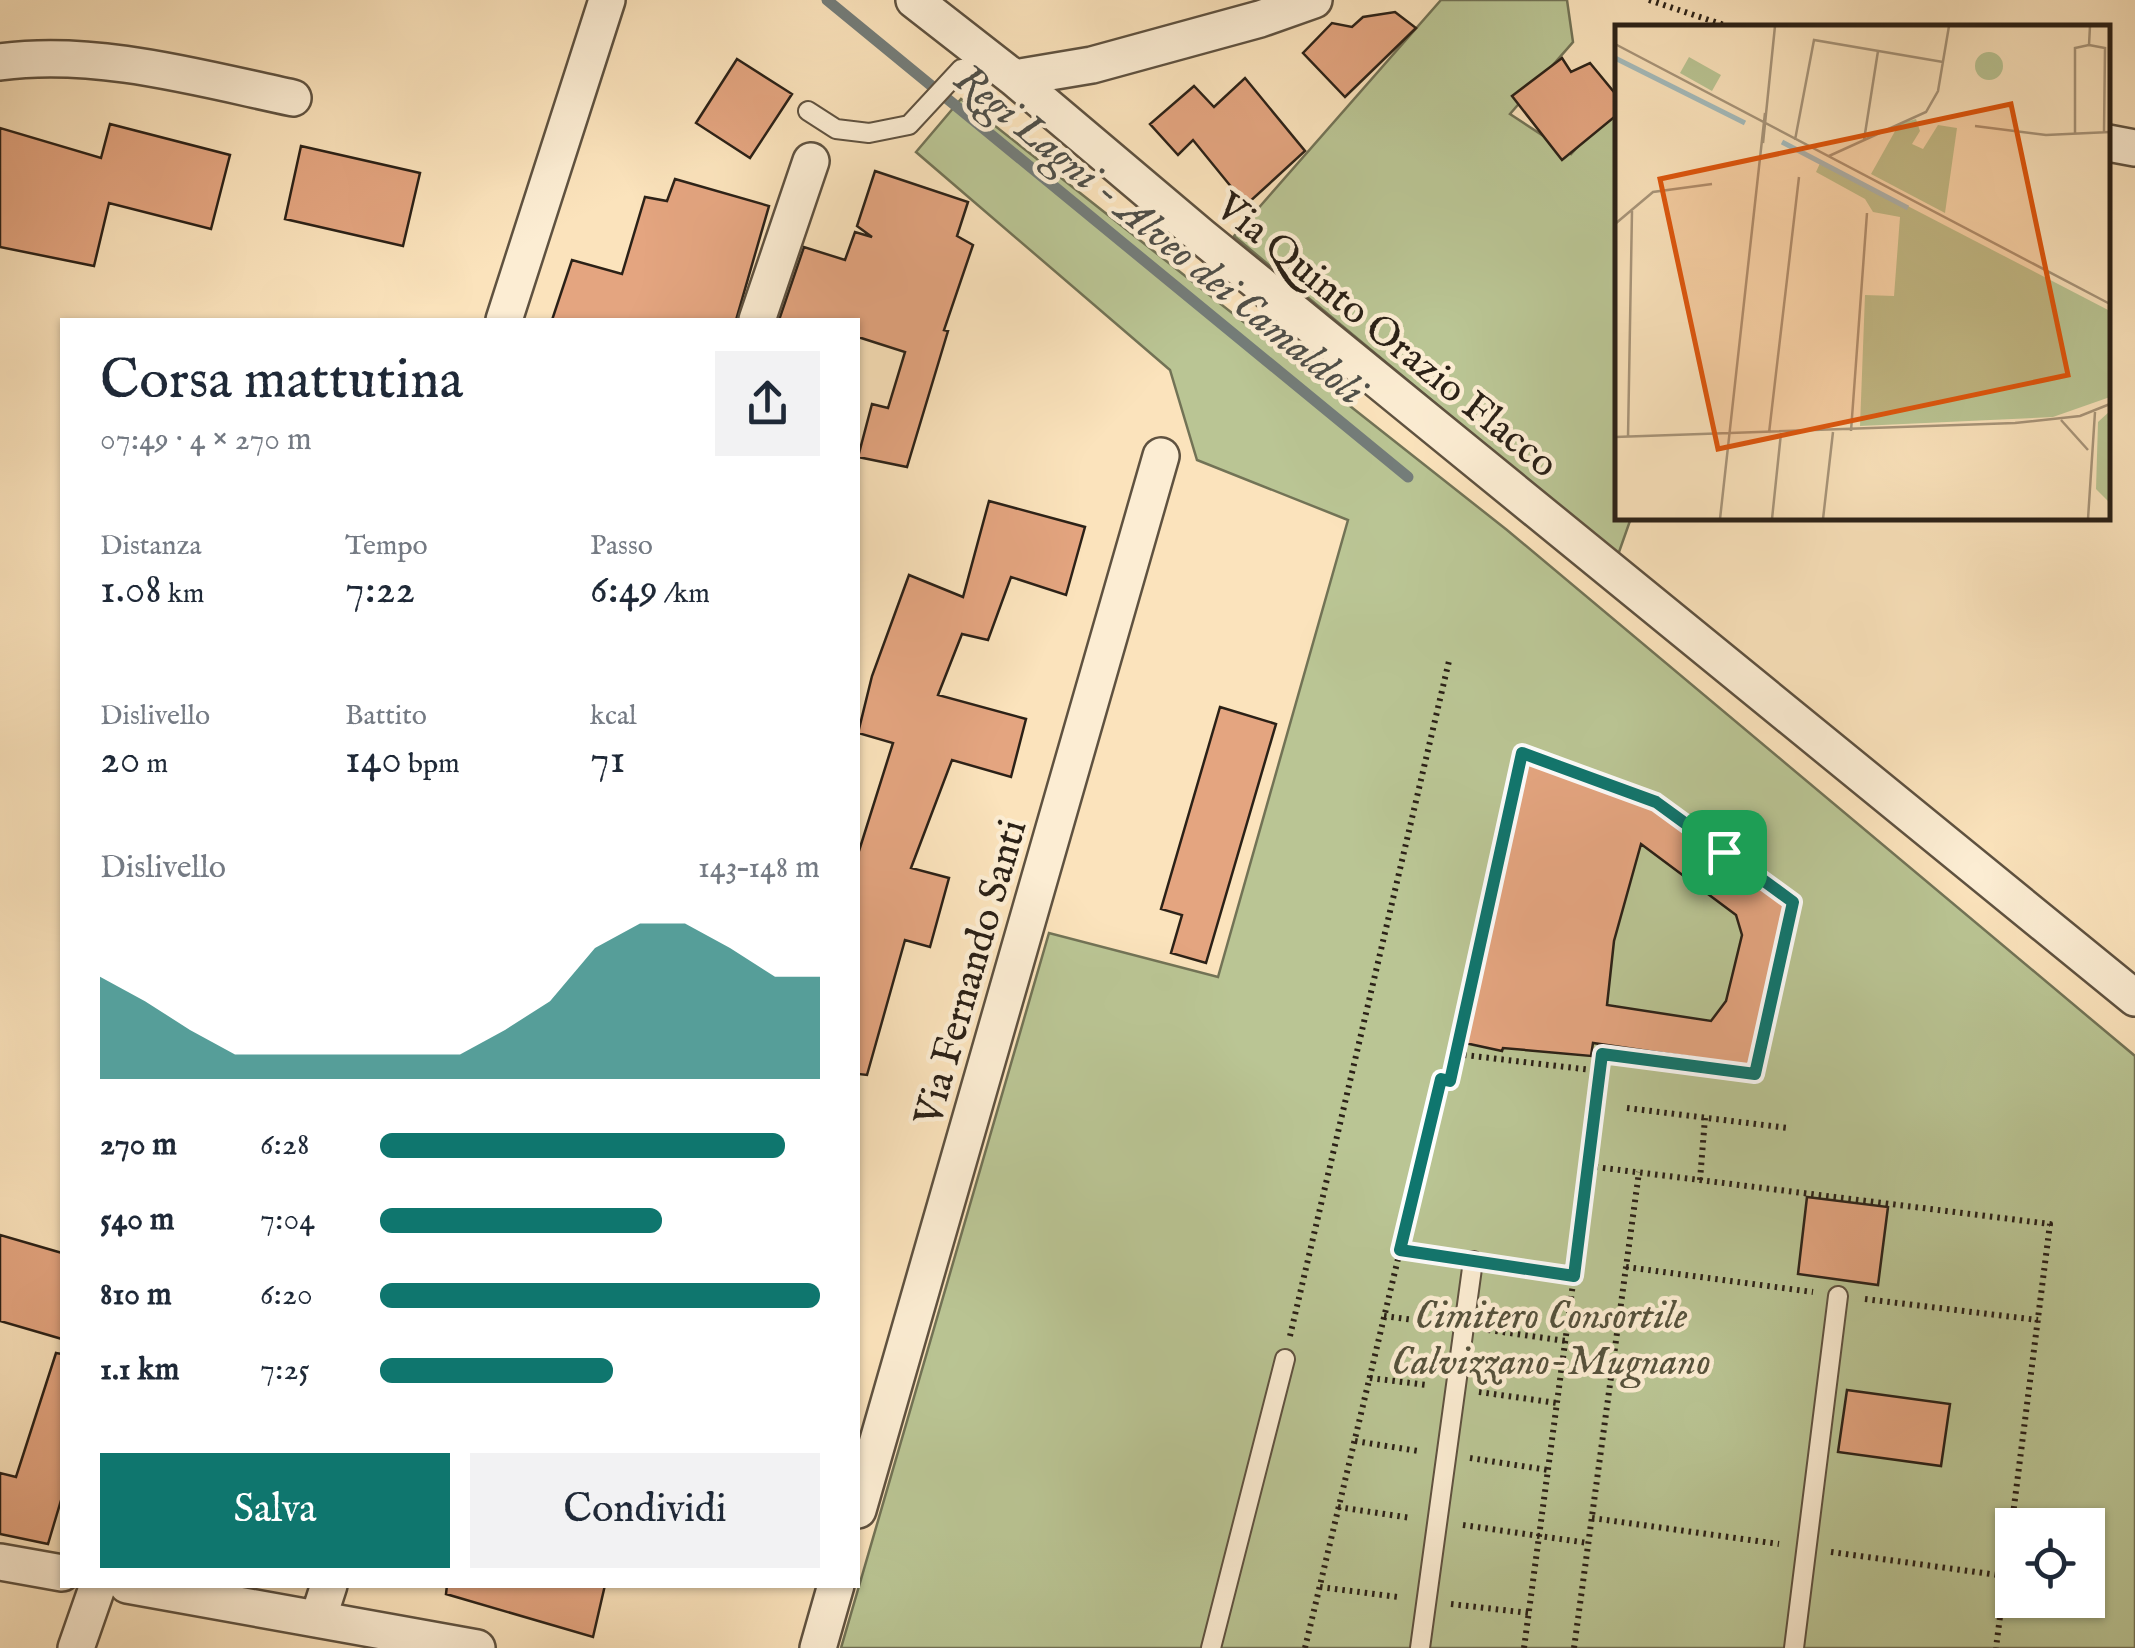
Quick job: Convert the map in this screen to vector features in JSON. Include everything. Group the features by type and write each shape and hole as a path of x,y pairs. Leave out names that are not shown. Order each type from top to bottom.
{"street":[{"path":"505,318 607,0"},
{"name":"Via Quinto Orazio Flacco","path":"914,0 2135,998"},
{"path":"1014,78 1052,69 1092,66 1239,13 1314,0"},
{"path":"0,62 26,58 112,63 293,98"},
{"path":"2110,142 2135,148"},
{"path":"759,318 811,161"},
{"name":"Via Fernando Santi","path":"860,1503 1161,456"},
{"path":"0,1562 60,1573"},
{"path":"76,1648 97,1588"},
{"path":"144,1588 318,1619 388,1640 477,1648"},
{"path":"318,1619 328,1588"},
{"path":"818,1648 835,1588"}],"lane":[{"path":"808,111 836,129 869,133 908,126 961,69 1014,78"},
{"path":"1420,1648 1472,1262"},
{"path":"1794,1648 1838,1296"},
{"path":"1211,1648 1285,1360"}],"path":[{"path":"1649,0 1725,25"},
{"path":"1285,1360 1449,661"},
{"path":"1305,1648 1441,1079 1450,1081 1522,753 1656,802 1793,902 1755,1074 1602,1054 1524,1648"},
{"path":"1456,1054 1600,1071"},
{"path":"1627,1108 1788,1128"},
{"path":"1700,1180 1705,1118"},
{"path":"1588,1166 2050,1224 1996,1648"},
{"path":"1574,1648 1639,1172"},
{"path":"1400,1250 1574,1276"},
{"path":"1539,1536 1588,1543"}],"green space":[{"path":"1441,0 1567,0 1573,42 1510,114 1571,154 1615,105 1615,520 1630,520 1618,555 1234,236"},
{"name":"Cimitero Consortile Calvizzano-Mugnano","path":"961,99 1507,530 2135,1056 2135,1648 841,1648 1049,933 1218,977 1348,520 1197,460 1170,370 916,152"}],"building":[{"path":"1395,12 1416,28 1345,97 1303,53 1332,23 1352,27 1363,17"},
{"path":"1562,58 1571,72 1590,63 1615,93 1615,116 1562,160 1512,96"},
{"path":"737,59 792,94 750,158 696,123"},
{"path":"1245,78 1305,151 1246,205 1193,140 1178,155 1150,124 1194,86 1214,107"},
{"path":"110,124 230,155 211,229 109,203 94,266 0,247 0,128 101,158"},
{"path":"301,146 420,173 403,246 285,219"},
{"path":"875,171 968,202 957,236 973,245 944,330 948,331 907,467 860,457 872,404 888,408 905,352 860,338 860,318 780,318 804,247 845,260 855,232 872,237 857,226"},
{"path":"675,179 769,206 737,318 553,318 572,260 622,274 645,197 667,201"},
{"path":"989,501 1085,527 1066,595 1011,577 988,640 962,634 938,695 1026,719 1011,777 952,760 911,868 949,878 930,947 905,940 867,1075 860,1074 860,848 893,743 860,734 860,725 872,676 909,575 963,597"},
{"path":"1220,707 1276,724 1206,963 1171,953 1182,915 1161,909"},
{"path":"1526,762 1652,808 1787,905 1750,1066 1593,1043 1591,1056 1503,1048 1502,1051 1465,1043","holes":["1641,844 1736,915 1742,935 1726,1001 1711,1021 1607,1005 1614,941"]},
{"path":"1807,1197 1888,1207 1878,1285 1798,1274"},
{"path":"0,1235 60,1252 60,1338 0,1321"},
{"path":"56,1353 60,1354 60,1504 48,1544 0,1534 0,1473 16,1477"},
{"path":"1847,1390 1950,1404 1941,1466 1838,1452"},
{"path":"447,1588 604,1588 593,1637 446,1594"}],"waterway":[{"name":"Regi Lagni - Alveo dei Camaldoli","path":"827,0 1408,477"}],"route":[{"path":"1522,753 1656,802 1724,852 1793,902 1755,1074 1602,1054 1574,1276 1400,1250 1441,1079 1450,1081 1522,753"}]}
